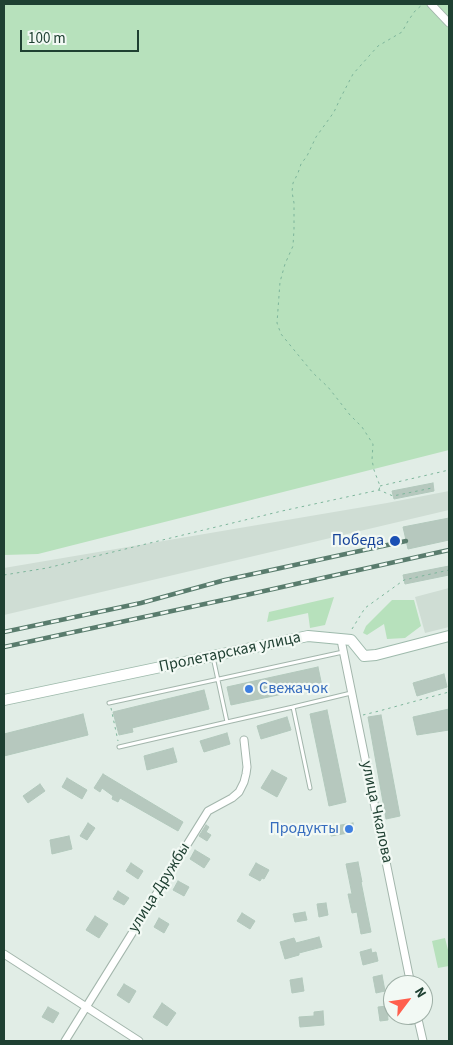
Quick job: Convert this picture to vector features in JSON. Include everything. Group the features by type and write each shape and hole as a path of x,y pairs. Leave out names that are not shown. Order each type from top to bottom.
{"main road":[{"name":"Пролетарская улица","path":"4,700 308,636 351,640 364,656 376,655 449,636"}],"street":[{"path":"431,4 449,23"},
{"name":"улица Чкалова","path":"341,640 409,975"},
{"name":"улица Дружбы","path":"65,1041 208,811 239,792 246,774 244,740"},
{"path":"4,954 139,1041"},
{"path":"419,1025 423,1041"}],"lane":[{"path":"109,703 343,652"},
{"path":"213,656 227,722"},
{"path":"119,747 352,693"},
{"path":"293,707 310,788"}],"path":[{"path":"380,490 372,460 373,444 365,431 281,334 277,323 280,282 293,246 294,203 292,192 301,164 316,137 334,112 353,74 378,46 402,32 415,11 423,4"},
{"path":"380,486 449,470"},
{"path":"4,575 47,568 282,511 380,490 393,496 432,488"},
{"path":"352,629 366,608 404,580 449,570"},
{"path":"356,716 449,692"},
{"path":"109,703 119,747"}],"shaded area":[{"path":"449,491 449,510 4,615 4,568"},
{"path":"449,588 449,627 425,633 415,597"}],"green space":[{"path":"4,4 449,4 449,450 38,554 4,555"},
{"path":"334,597 325,625 310,628 308,613 267,622 269,612"},
{"path":"392,600 414,600 421,626 405,638 387,639 384,624 367,635 363,633 366,626"},
{"path":"445,938 449,954 449,966 438,968 432,941"}],"building":[{"path":"433,483 434,491 394,499 392,491"},
{"path":"449,518 449,540 408,549 403,527"},
{"path":"449,566 449,575 405,584 403,575"},
{"path":"318,667 323,691 307,694 306,689 231,705 227,687"},
{"path":"444,674 447,687 417,696 413,683"},
{"path":"204,690 209,709 132,728 133,732 119,735 113,712"},
{"path":"449,709 449,730 417,735 413,717"},
{"path":"327,710 346,802 329,806 310,714"},
{"path":"83,714 88,735 4,756 4,734"},
{"path":"381,715 400,816 386,819 368,717"},
{"path":"287,717 291,730 261,739 257,726"},
{"path":"227,733 230,744 204,752 200,741"},
{"path":"173,748 177,762 147,770 144,756"},
{"path":"272,770 287,778 277,797 261,788"},
{"path":"103,774 183,822 178,831 120,798 118,802 112,799 113,796 102,788 100,792 94,788"},
{"path":"67,778 87,790 82,799 62,787"},
{"path":"40,784 45,791 28,803 23,796"},
{"path":"88,823 95,828 87,840 80,836"},
{"path":"353,823 354,832 331,836 329,827"},
{"path":"206,825 209,827 206,832 211,835 207,841 199,836"},
{"path":"69,836 72,849 52,854 50,840"},
{"path":"195,850 210,859 204,868 190,859"},
{"path":"358,862 371,932 361,934 357,912 352,913 348,894 352,894 346,864"},
{"path":"131,863 143,871 138,879 126,871"},
{"path":"256,863 269,870 264,879 262,878 260,881 249,875"},
{"path":"178,881 189,887 184,896 173,890"},
{"path":"118,891 129,898 124,905 113,899"},
{"path":"326,903 328,915 319,917 317,904"},
{"path":"305,912 307,920 295,922 293,914"},
{"path":"242,913 255,921 250,929 237,921"},
{"path":"95,916 108,924 99,938 86,930"},
{"path":"159,918 169,924 164,933 154,927"},
{"path":"319,937 322,947 285,959 280,942 294,938 296,943"},
{"path":"371,949 372,953 376,952 378,961 363,965 360,952"},
{"path":"382,975 383,991 376,993 373,977"},
{"path":"302,978 304,991 292,993 290,980"},
{"path":"124,984 136,991 129,1003 117,995"},
{"path":"162,1003 176,1013 167,1026 153,1017"},
{"path":"383,1006 383,1021 380,1021 378,1007"},
{"path":"48,1007 59,1013 53,1023 42,1017"},
{"path":"323,1011 324,1025 300,1027 299,1017 314,1016 314,1012"}],"railway":[{"path":"4,632 141,603 225,580 406,541"},
{"path":"4,647 449,550"}],"place":[{"name":"Победа","path":"395,541"},
{"name":"Свежачок","path":"249,689"},
{"name":"Продукты","path":"349,829"}]}
